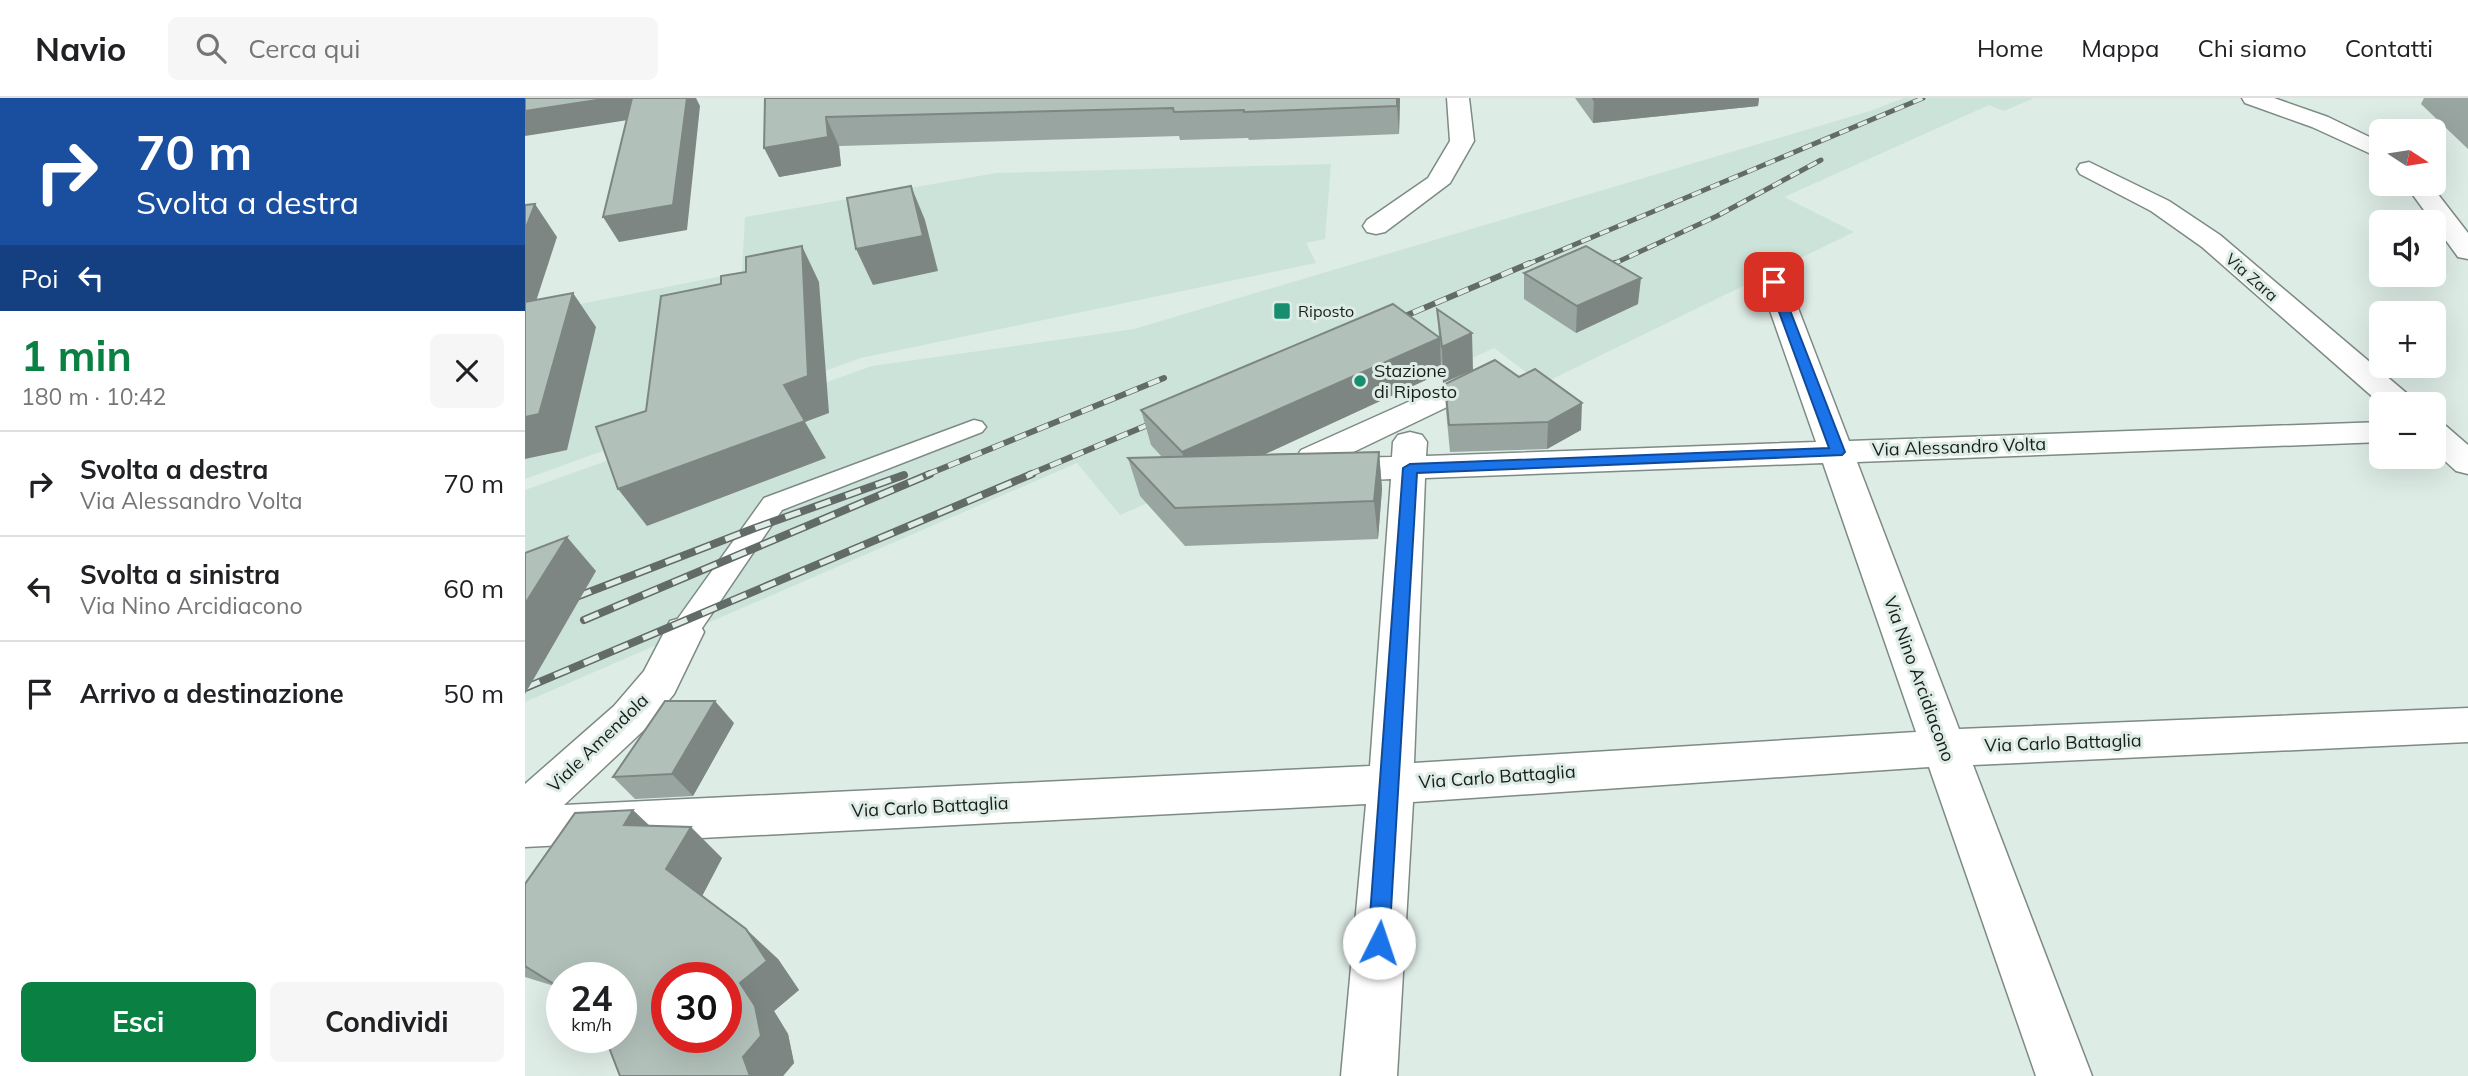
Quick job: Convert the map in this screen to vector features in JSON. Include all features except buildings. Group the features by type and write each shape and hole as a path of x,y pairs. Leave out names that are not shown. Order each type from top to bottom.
{"street":[{"path":"1376,226 1438,183 1462,141 1458,98"},
{"path":"2253,98 2320,122 2369,146"},
{"name":"Via Zara","path":"2089,169 2160,206 2211,241 2386,392"},
{"path":"2426,196 2468,251"},
{"name":"Via Nino Arcidiacono","path":"1774,282 2064,1076"},
{"path":"1369,1076 1391,784 1411,414 1486,376"},
{"name":"Via Alessandro Volta","path":"1411,414 1313,458 1329,468 1410,468 2369,432"},
{"path":"2446,431 2468,428"},
{"path":"2446,443 2468,463"},
{"name":"Viale Amendola","path":"525,812 629,718 659,682 684,632"},
{"name":"Via Carlo Battaglia","path":"525,827 1391,784 1944,748 2468,725"}],"lane":[{"path":"684,632 773,504 974,427"}],"shaded area":[{"path":"1904,98 2034,98 2004,111 1989,105 1784,197 1854,232 1542,384 1494,348 1297,439 1120,515 1077,463 525,702 525,490 872,366 1134,329 1873,110"},
{"path":"1331,164 1325,239 1306,243 1316,263 861,358 525,479 525,315 742,272 745,217 996,173"}],"railway":[{"path":"1526,265 1923,98"},
{"path":"1611,265 1717,216 1821,160"},
{"path":"1391,322 1530,263"},
{"path":"1611,265 1615,263"},
{"path":"1599,271 1611,265"},
{"path":"926,475 1164,378"},
{"path":"1028,475 1162,419"},
{"path":"584,620 930,474"},
{"path":"525,688 1032,474"},
{"path":"576,597 755,528 904,475"}],"place":[{"name":"Riposto","path":"1282,311"},
{"name":"Stazione di Riposto","path":"1360,381"}],"route":[{"path":"1379,943 1410,468 1837,452 1774,282"}]}
